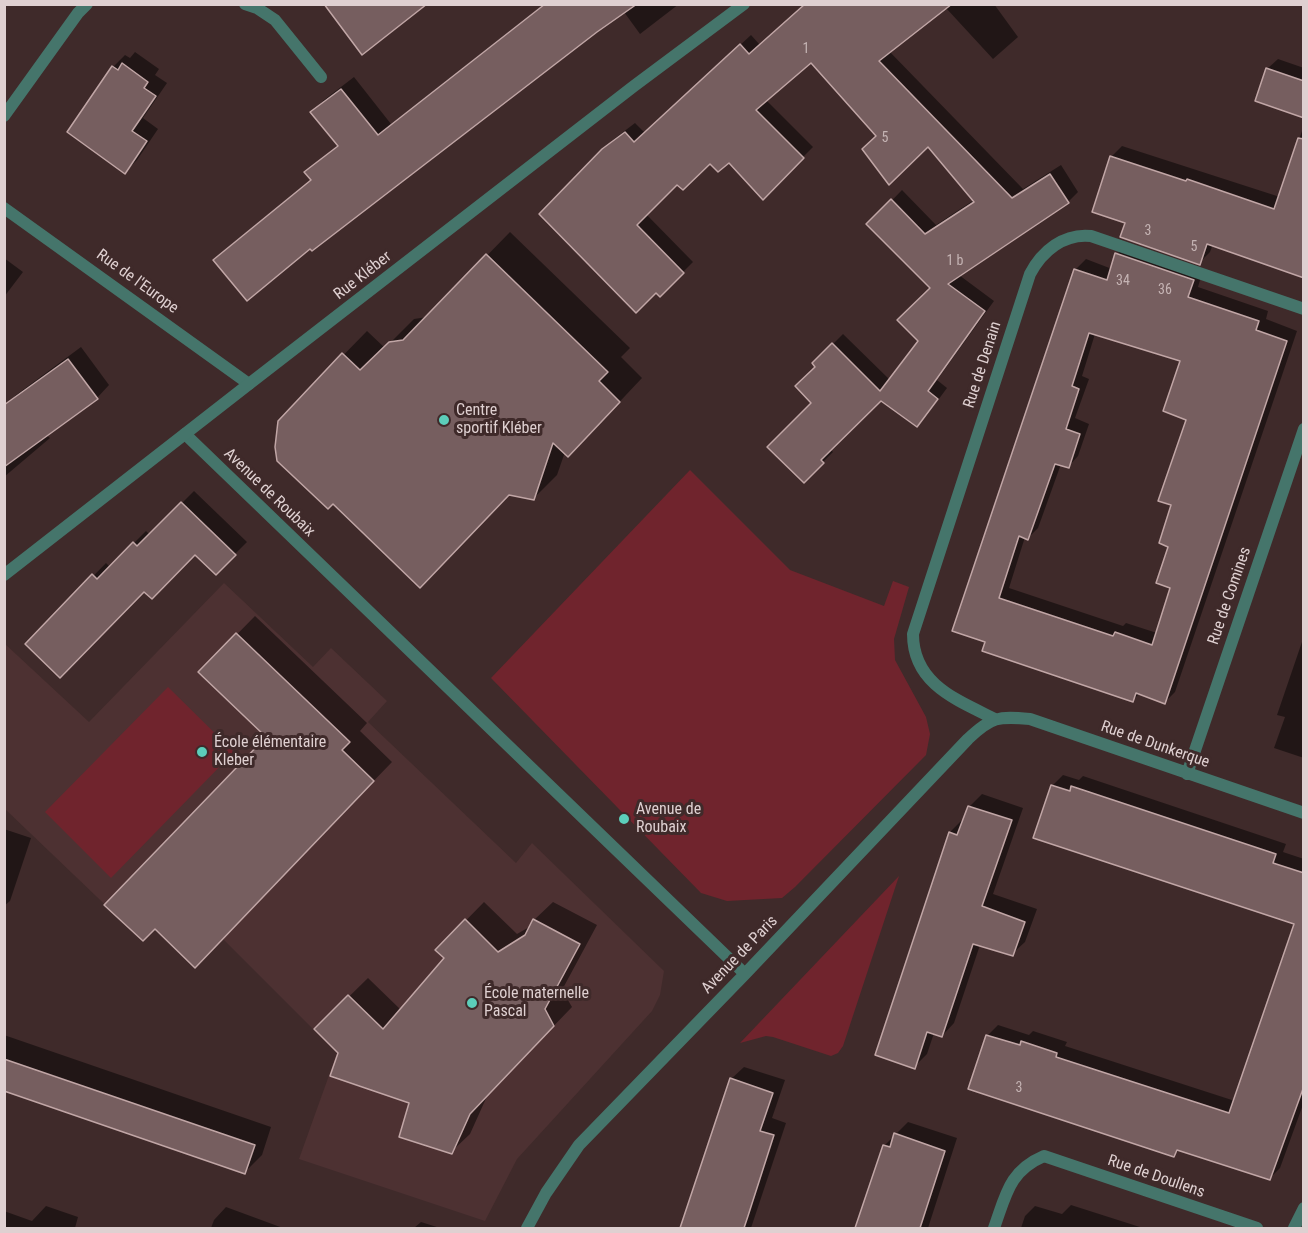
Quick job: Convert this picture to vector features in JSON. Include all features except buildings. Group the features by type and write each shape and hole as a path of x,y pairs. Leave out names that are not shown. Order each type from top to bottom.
{"street":[{"path":"4,116 78,13 87,4"},
{"path":"245,4 257,8 275,20 321,77"},
{"name":"Rue Kléber","path":"4,575 634,86 744,4"},
{"name":"Rue de l'Europe","path":"4,208 249,384"},
{"name":"Rue de Denain","path":"995,718 943,693 932,682 916,657 913,634 1035,264 1045,253 1063,240 1073,236 1091,236 1304,309"},
{"name":"Rue de Comines","path":"1187,774 1298,462 1304,429"},
{"name":"Avenue de Roubaix","path":"185,434 745,974"},
{"name":"Rue de Dunkerque","path":"995,718 1030,720 1304,813"},
{"name":"Avenue de Paris","path":"527,1228 546,1193 579,1145 968,739 995,718"},
{"name":"Rue de Doullens","path":"994,1228 1013,1179 1028,1164 1044,1156 1257,1228"},
{"path":"1294,1228 1304,1208"}],"shaded area":[{"path":"690,470 790,570 884,606 893,581 909,587 894,639 895,660 926,717 930,734 926,755 782,898 727,901 701,893 491,678"},
{"path":"224,583 313,667 331,648 387,701 368,722 516,863 532,843 664,971 660,995 652,1011 517,1159 485,1221 299,1159 337,1053 223,939 195,968 155,929 143,941 5,809 4,643 89,722"},
{"path":"168,687 234,752 111,878 45,812"},
{"path":"899,876 843,1046 838,1053 831,1056 766,1036 740,1043"}],"place":[{"name":"Centre sportif Kléber","path":"444,420"},
{"name":"École élémentaire Kleber","path":"202,752"},
{"name":"Avenue de Roubaix","path":"624,819"},
{"name":"École maternelle Pascal","path":"472,1003"}]}
